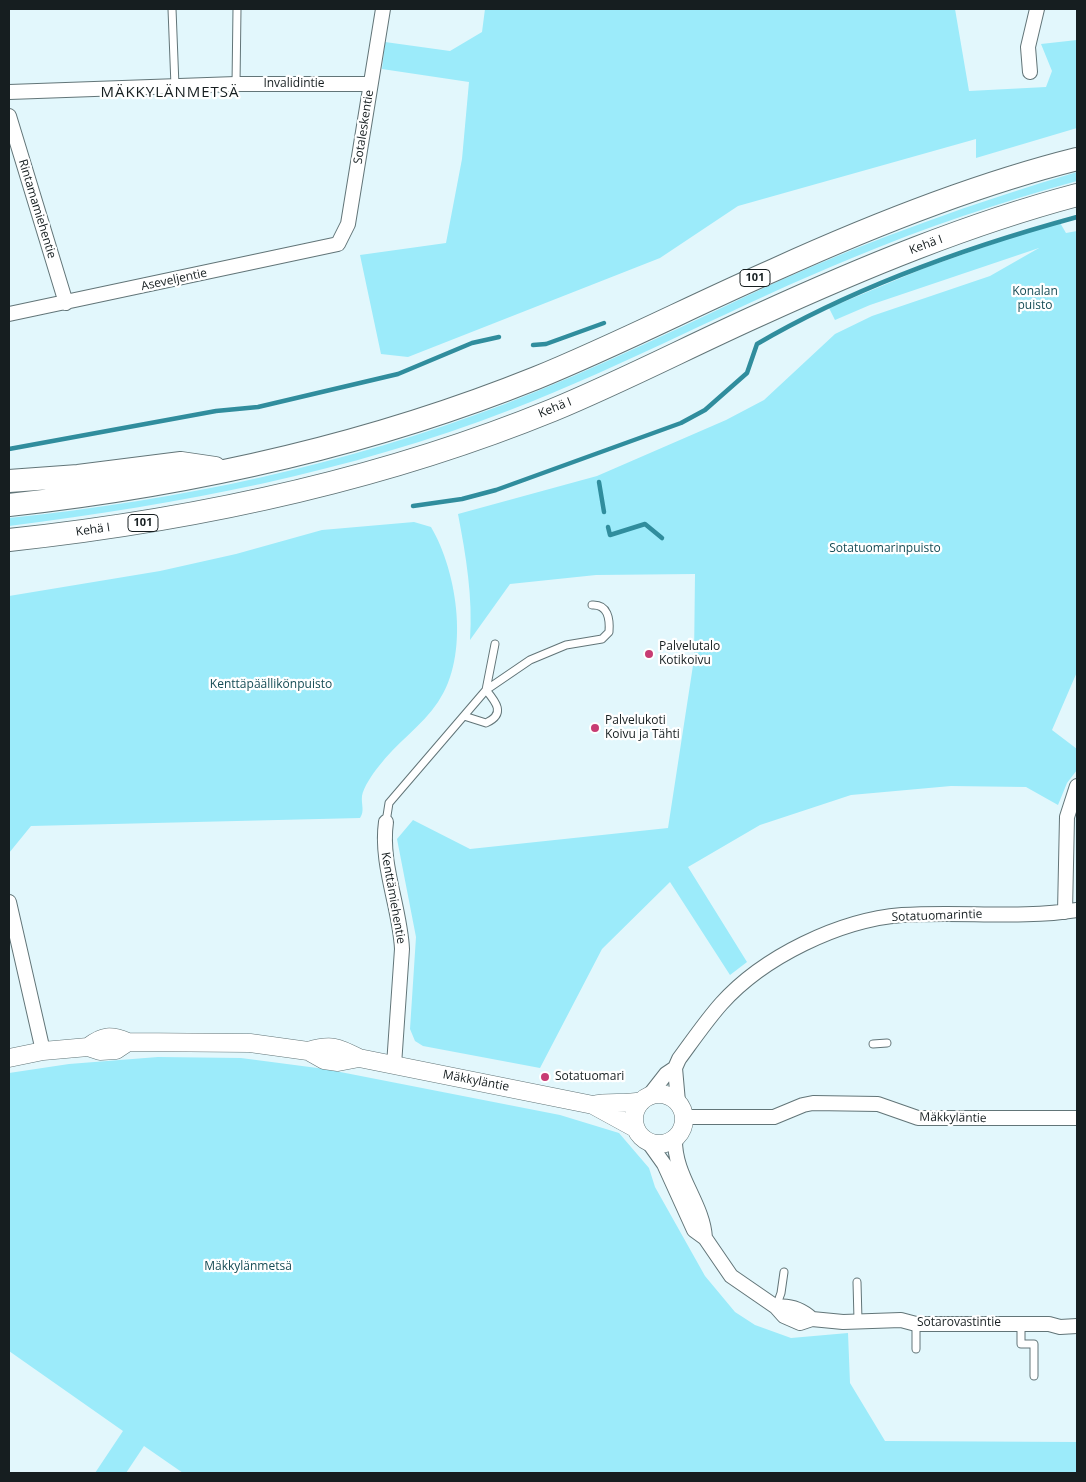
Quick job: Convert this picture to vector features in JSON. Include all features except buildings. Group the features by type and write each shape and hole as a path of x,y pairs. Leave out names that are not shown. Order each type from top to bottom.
{"highway":[{"name":"101","path":"9,505 100,494 230,471 342,443 431,417 537,378 775,269 870,229 977,190 1077,160"},
{"name":"Kehä I","path":"9,540 179,518 275,497 447,450 552,410 626,378 759,315 912,250 982,224 1077,196"},
{"name":"101","path":"9,481 87,475 181,463 230,471"}],"street":[{"name":"Sotaleskentie","path":"338,244 348,224 382,9"},
{"path":"1030,72 1028,47 1037,9"},
{"name":"Invalidintie","path":"9,92 236,84 370,84"},
{"name":"Rintamamiehentie","path":"9,116 66,303"},
{"name":"Aseveljentie","path":"9,314 338,244"},
{"path":"1071,911 1067,817 1077,786"},
{"name":"Kenttämiehentie","path":"386,822 383,840 402,933 394,1065"},
{"path":"9,902 43,1051"},
{"name":"Sotatuomarintie","path":"645,1099 666,1074 675,1068 679,1059 722,1003 769,964 809,940 845,928 901,915 1071,911"},
{"name":"Mäkkyläntie","path":"9,1058 43,1051 88,1046 98,1038 116,1038 128,1042 250,1043 308,1051 325,1046 341,1048 359,1058 593,1105 635,1128"},
{"path":"675,1068 681,1109 683,1129 675,1139 663,1144 643,1139 635,1128 635,1113 645,1099 667,1095 681,1109"},
{"name":"Mäkkyläntie","path":"593,1105 604,1103 630,1104 645,1099"},
{"name":"Mäkkyläntie","path":"681,1109 774,1117 813,1103 878,1104 918,1118 1077,1118"},
{"name":"Sotarovastintie","path":"675,1139 676,1159 704,1225 705,1238"},
{"name":"Sotarovastintie","path":"650,1142 664,1164 694,1230 705,1238 731,1276 776,1306 787,1306 804,1311 812,1319 843,1322 901,1320 916,1324 1077,1326"}],"lane":[{"path":"172,9 176,86"},
{"path":"236,84 237,9"},
{"path":"386,822 389,803 486,690 505,675 547,652 566,645 592,643 602,639 609,632 608,613 603,607 592,606"},
{"path":"486,690 495,644"},
{"path":"464,716 486,723 494,719 497,714 497,703 486,690"},
{"path":"873,1044 887,1043"},
{"path":"776,1306 781,1293 784,1272"},
{"path":"857,1282 858,1320"},
{"path":"916,1324 916,1349"},
{"path":"1021,1324 1021,1344 1034,1344 1034,1376"}],"green space":[{"path":"485,9 955,9 969,91 1046,87 1052,71 1041,44 1077,40 1077,128 976,158 976,139 738,206 660,258 408,357 381,354 360,255 446,243 462,159 469,82 382,69 385,42 450,51 482,32"},
{"path":"1077,172 1077,181 964,216 880,247 766,295 597,374 510,410 449,432 325,469 263,483 137,507 9,526 9,518 136,501 260,478 322,463 444,426 505,404 575,375 779,281 852,250 964,208"},
{"name":"Sotatuomarinpuisto","path":"1059,221 1066,233 1077,231 1077,672 1052,730 1077,749 1077,770 1067,783 1058,805 1026,787 951,786 851,795 760,825 688,867 747,962 730,975 670,882 602,949 540,1068 423,1046 415,1041 410,1029 416,937 397,839 413,820 470,849 668,828 694,659 695,574 596,575 510,584 470,640 470,592 458,514 597,476 726,420 764,400 835,334 872,316 990,276 1039,248 870,305 835,320 829,308 927,267"},
{"name":"Kenttäpäällikönpuisto","path":"414,522 431,527 448,567 454,590 457,614 457,639 454,662 448,683 432,711 386,758 364,789 362,796 363,810 360,818 31,826 9,853 9,596 160,571 236,554 322,530"},
{"name":"Mäkkylänmetsä","path":"158,1057 241,1058 325,1069 560,1115 619,1133 649,1168 655,1187 705,1276 735,1312 755,1325 791,1338 848,1333 850,1383 885,1441 1077,1442 1077,1473 183,1473 144,1446 126,1473 95,1473 123,1431 9,1351 9,1073 69,1064"}],"waterway":[{"path":"413,506 462,499 496,490 681,423 705,410 747,373 757,344 795,323 873,286 913,270 995,241 1077,217"},
{"path":"533,345 546,344 604,323"},
{"path":"9,449 216,411 258,407 398,374 472,343 499,337"},
{"path":"599,482 604,512"},
{"path":"608,527 610,535 645,524 662,538"}],"place":[{"name":"Palvelutalo Kotikoivu","path":"649,654"},
{"name":"Palvelukoti Koivu ja Tähti","path":"595,728"},
{"name":"Sotatuomari","path":"545,1077"}],"district":[{"name":"MÄKKYLÄNMETSÄ","path":"170,93"}],"park label":[{"name":"Konalan puisto","path":"1035,299"}]}
